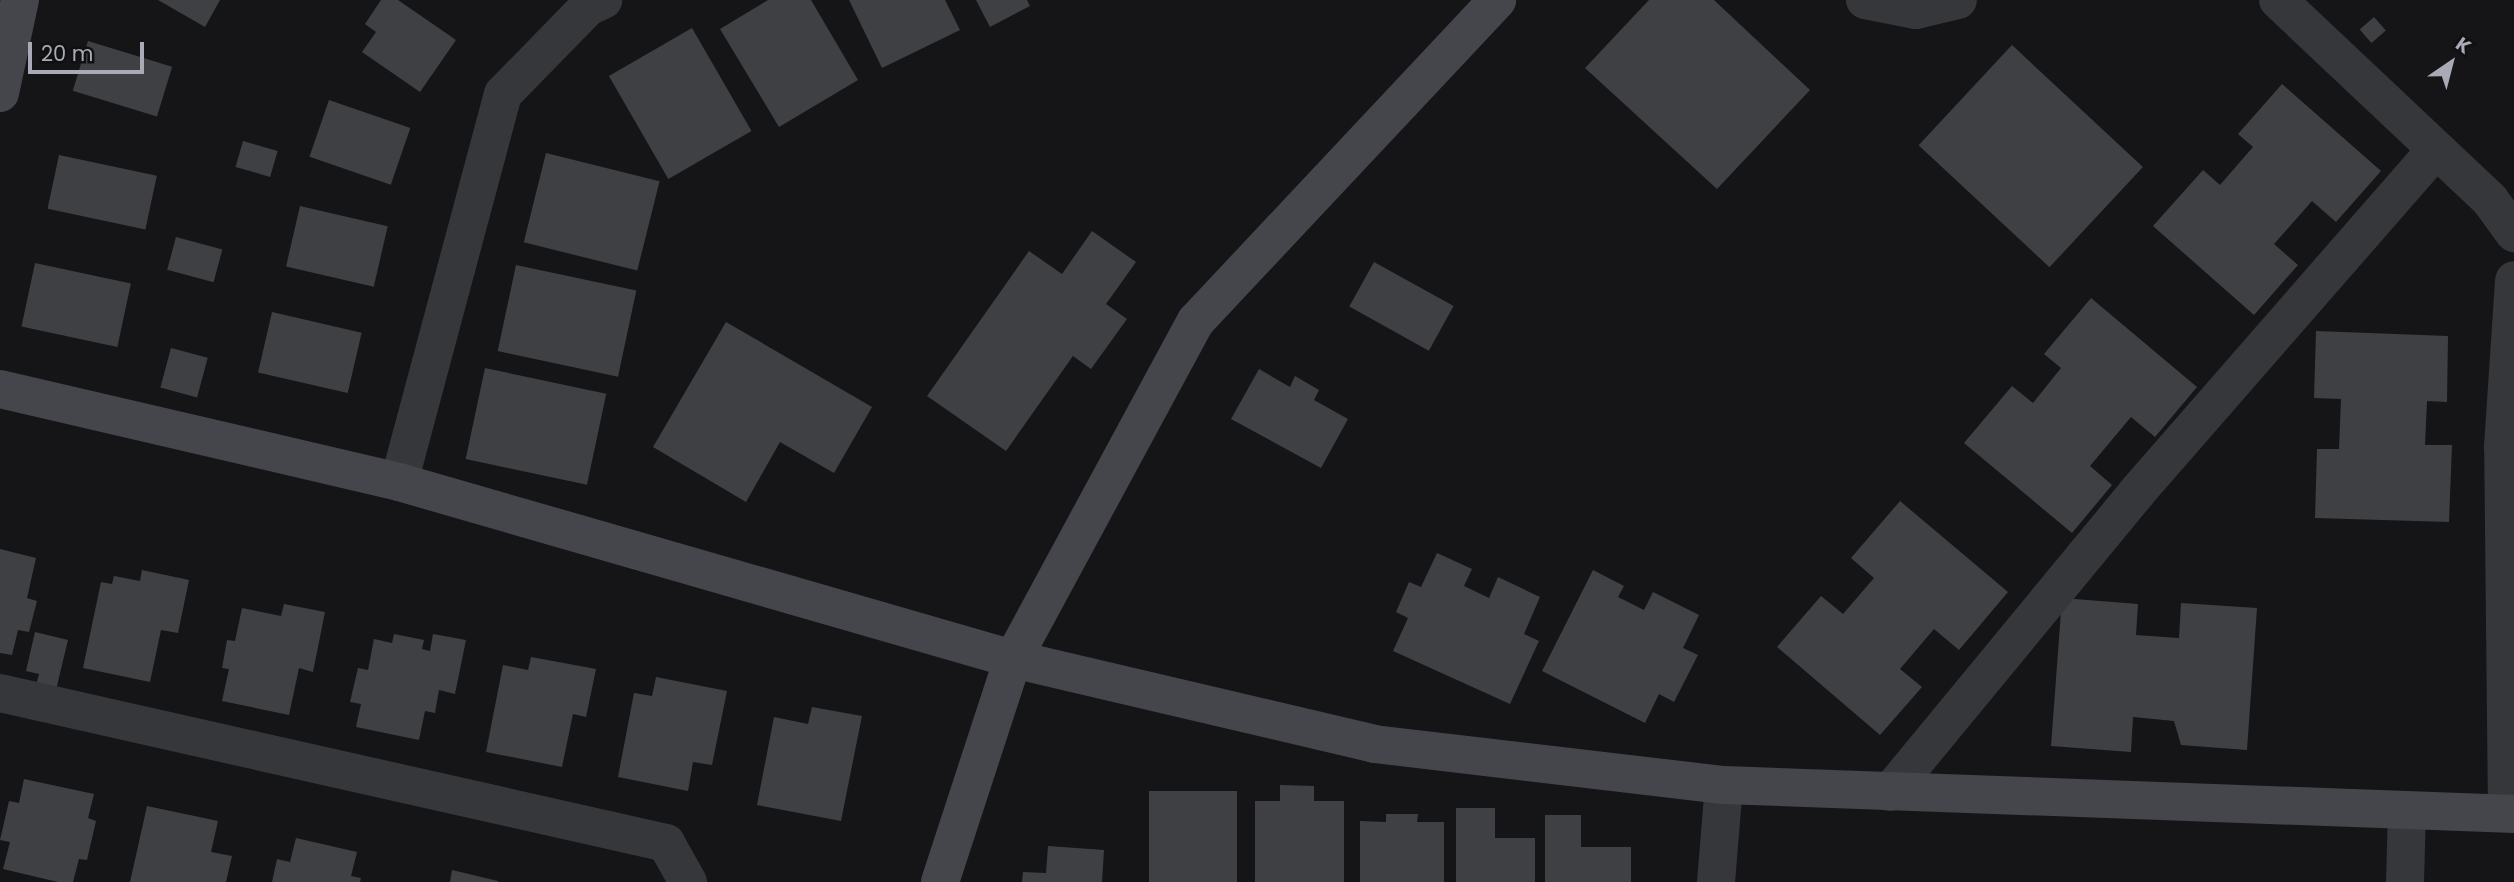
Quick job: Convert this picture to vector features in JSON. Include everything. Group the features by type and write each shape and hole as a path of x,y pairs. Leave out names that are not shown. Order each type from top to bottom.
{"main road":[{"path":"0,93 20,0"},
{"path":"940,882 1013,659 1196,321 1497,0"},
{"path":"0,389 399,482 1013,659 1374,744 1724,785 2510,813"}],"street":[{"path":"399,482 503,94 588,7 603,0"},
{"path":"1865,0 1916,10 1958,0"},
{"path":"2278,0 2490,200 2514,233"},
{"path":"1890,792 2138,491 2435,150"},
{"path":"2510,813 2503,447 2514,280"},
{"path":"0,693 666,843 688,882"},
{"path":"1716,882 1724,785"},
{"path":"2405,882 2407,810"}],"building":[{"path":"158,0 220,0 205,27"},
{"path":"381,0 398,0 456,40 420,92 362,52 376,32 365,24"},
{"path":"768,0 811,0 858,80 779,127 720,29"},
{"path":"849,0 945,0 960,30 882,68"},
{"path":"976,0 1027,0 1030,6 990,27"},
{"path":"1649,0 1714,0 1810,90 1717,189 1585,68"},
{"path":"2374,17 2386,31 2371,43 2360,29"},
{"path":"692,28 752,131 668,179 609,76"},
{"path":"88,41 172,67 157,116 73,91"},
{"path":"2012,45 2143,167 2049,267 1919,145"},
{"path":"2282,84 2381,171 2336,222 2312,201 2274,244 2298,265 2254,315 2153,226 2203,170 2220,185 2253,147 2238,134"},
{"path":"329,100 410,128 391,185 309,157"},
{"path":"243,141 278,151 270,177 236,167"},
{"path":"546,153 660,181 637,271 524,242"},
{"path":"59,155 157,176 145,230 48,209"},
{"path":"300,206 388,226 374,287 286,266"},
{"path":"1092,231 1136,262 1106,304 1127,319 1091,369 1073,356 1006,451 927,396 1029,251 1062,274"},
{"path":"176,237 222,249 214,282 167,270"},
{"path":"1374,262 1454,306 1429,351 1349,307"},
{"path":"35,263 131,283 117,347 21,327"},
{"path":"516,265 636,291 618,377 498,351"},
{"path":"2091,298 2197,387 2155,437 2131,417 2090,466 2112,485 2072,533 1964,443 2012,386 2033,403 2061,368 2044,354"},
{"path":"272,312 362,333 348,393 258,372"},
{"path":"726,322 872,407 834,473 780,442 746,502 653,447"},
{"path":"2316,331 2448,336 2447,402 2427,401 2425,445 2452,445 2449,522 2315,518 2317,449 2339,449 2341,399 2314,398"},
{"path":"171,348 208,358 197,397 160,388"},
{"path":"485,368 606,394 587,485 466,459"},
{"path":"1259,369 1290,387 1295,376 1319,390 1314,400 1348,419 1321,468 1231,419"},
{"path":"1900,501 2008,592 1959,650 1934,629 1900,669 1922,687 1880,735 1777,647 1821,596 1843,614 1874,578 1851,558"},
{"path":"0,549 36,558 27,598 37,601 29,632 18,630 12,655 0,653"},
{"path":"1437,553 1472,569 1464,586 1489,598 1498,577 1540,597 1524,634 1539,641 1510,704 1393,651 1408,618 1396,612 1409,582 1421,587"},
{"path":"142,570 189,580 178,633 161,630 150,682 83,668 101,582 112,584 114,576 140,581"},
{"path":"1593,570 1624,586 1618,597 1644,610 1653,592 1699,615 1683,648 1698,655 1674,702 1659,694 1645,723 1542,671"},
{"path":"2062,598 2138,604 2136,635 2179,638 2181,603 2257,608 2247,750 2181,745 2174,721 2133,717 2131,752 2051,746"},
{"path":"284,604 325,612 313,672 299,668 289,715 222,701 229,669 222,668 227,640 235,641 242,608 281,616"},
{"path":"35,632 68,640 55,694 35,689 39,674 26,671"},
{"path":"394,634 424,640 422,649 430,651 433,634 466,640 455,694 439,690 435,713 425,711 419,740 356,727 361,704 350,702 358,668 368,670 374,639 392,643"},
{"path":"531,657 596,669 586,717 573,714 562,767 486,752 503,665 528,670"},
{"path":"656,677 727,691 712,765 693,762 688,791 618,777 634,693 652,696"},
{"path":"812,707 862,716 841,821 757,805 774,717 808,724"},
{"path":"24,779 94,794 88,818 96,821 87,860 79,859 73,882 58,882 3,869 10,842 0,840 9,801 19,803"},
{"path":"1280,785 1314,786 1314,801 1344,801 1344,882 1255,882 1255,801 1280,801"},
{"path":"1149,791 1237,791 1237,882 1149,882"},
{"path":"147,806 218,821 211,852 232,856 226,882 130,882"},
{"path":"1456,808 1495,808 1495,838 1535,838 1535,882 1456,882"},
{"path":"1386,814 1418,814 1417,822 1444,822 1444,882 1360,882 1360,821 1386,822"},
{"path":"1545,815 1581,815 1581,847 1631,847 1631,882 1545,882"},
{"path":"296,838 357,852 351,876 361,878 360,882 272,882 277,859 290,862"},
{"path":"1048,846 1104,850 1102,882 1022,882 1023,872 1046,873"},
{"path":"452,870 498,881 498,882 450,882"}]}
